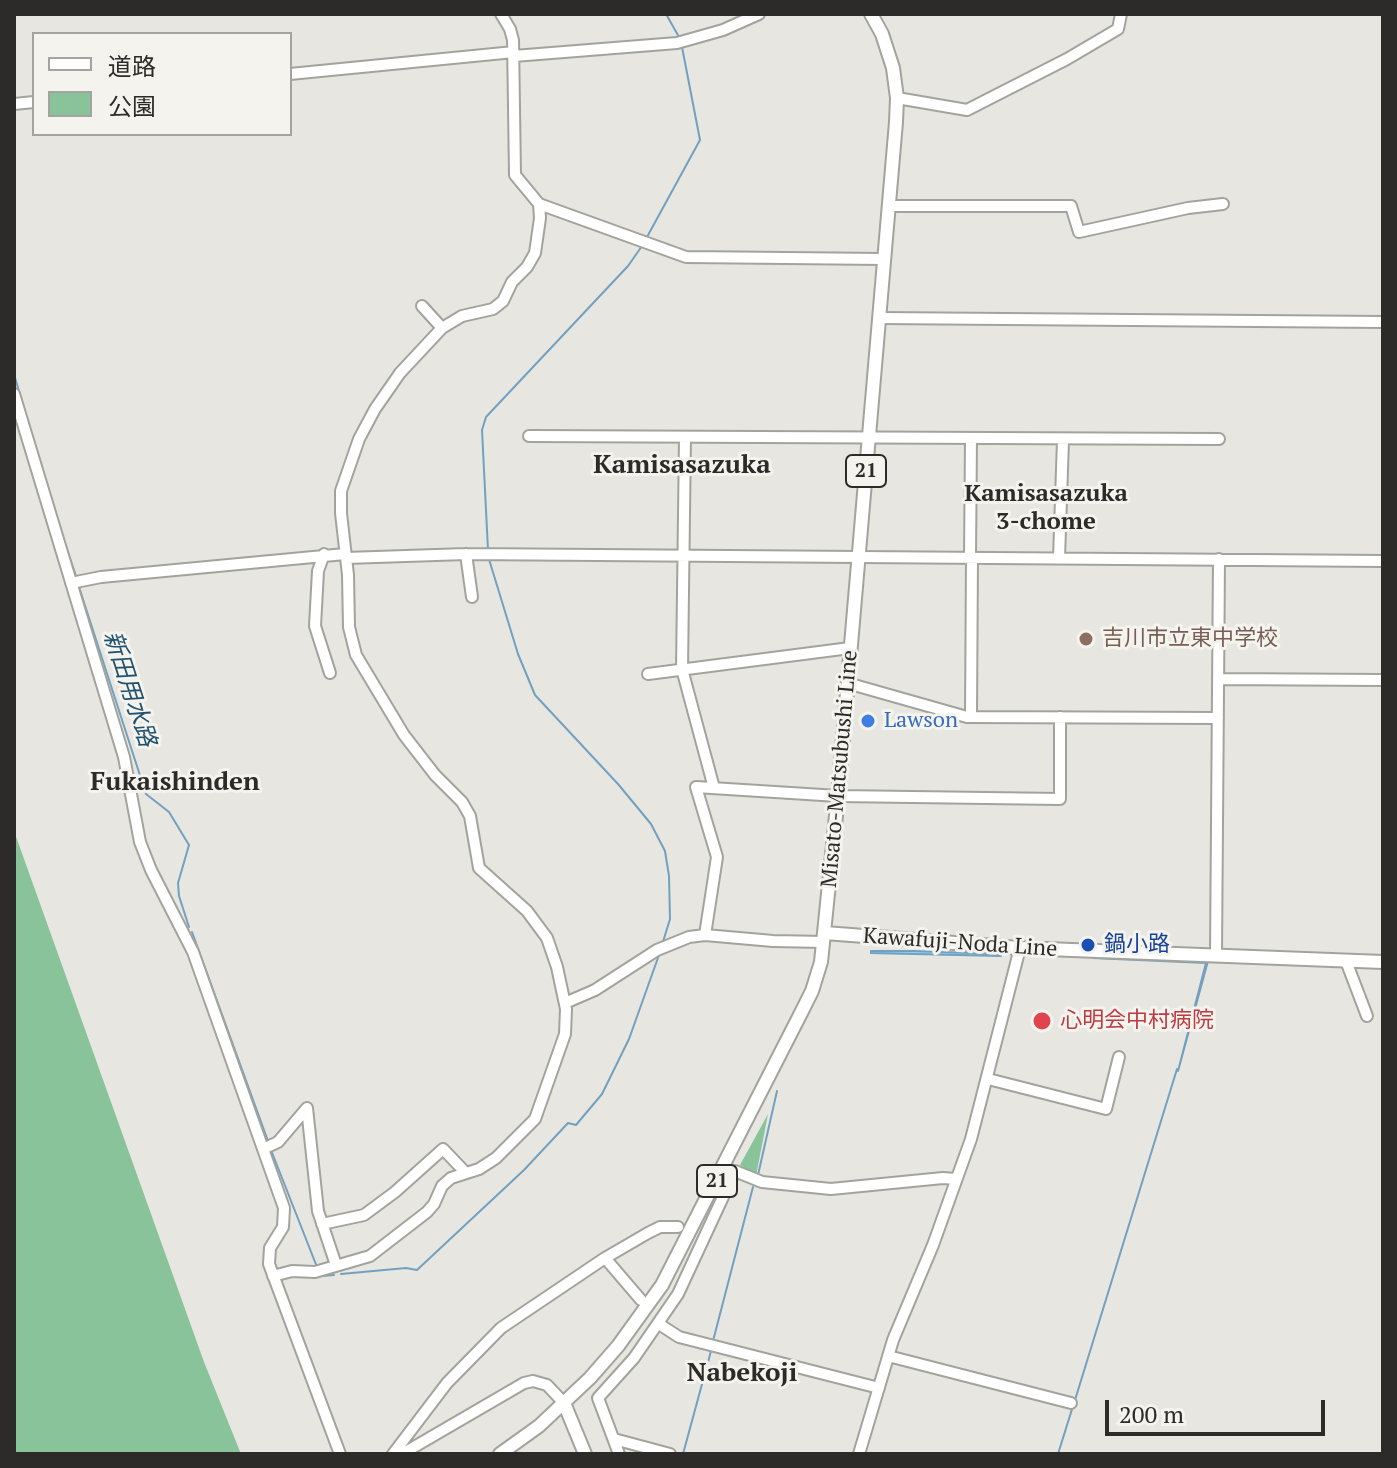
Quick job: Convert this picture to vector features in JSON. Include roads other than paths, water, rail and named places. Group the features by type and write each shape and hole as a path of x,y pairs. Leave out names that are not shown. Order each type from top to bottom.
{"main road":[{"name":"Misato-Matsubushi Line","path":"564,1403 618,1346 662,1285 807,1002 825,938 897,98 889,52 876,15"},
{"name":"Kawafuji-Noda Line","path":"825,938 1383,962"},
{"path":"500,1454 539,1426 564,1403 585,1454"}],"street":[{"path":"501,14 510,29 514,54 515,175 539,204 686,257 884,259"},
{"path":"292,74 486,54 677,43 723,30 759,14"},
{"path":"897,98 967,110 1118,29 1121,14"},
{"path":"273,1276 292,1271 315,1272 374,1254 427,1212 442,1186 496,1158 535,1119 565,1034 565,1003 547,938 527,911 479,868 470,816 462,802 435,775 404,735 352,646 341,491 359,439 400,373 442,328 462,316 493,309 507,297 512,282 527,267 535,253 539,204"},
{"path":"889,206 1071,206 1079,232 1188,208 1223,204"},
{"path":"425,308 442,328"},
{"path":"879,318 1383,322"},
{"path":"14,394 124,757 140,842 151,870 185,932 285,1214 283,1227 268,1255 273,1276 340,1454"},
{"path":"529,436 1219,439"},
{"path":"685,437 682,669 714,788"},
{"path":"971,438 971,717"},
{"path":"1059,558 1063,440"},
{"path":"324,554 318,571 315,626 330,673"},
{"path":"71,583 101,577 324,554 1383,561"},
{"path":"466,554 472,597"},
{"path":"1216,955 1219,559"},
{"path":"648,674 850,648"},
{"path":"1218,679 1383,680"},
{"path":"847,683 971,717 1218,718"},
{"path":"705,935 717,857 696,787 838,796 1060,799 1060,717"},
{"path":"565,1003 595,990 673,942 705,935 773,941 825,938"},
{"path":"859,1454 888,1356 938,1234 971,1139 1020,948"},
{"path":"1346,961 1367,1016"},
{"path":"988,1079 1106,1109 1119,1057"},
{"path":"263,1149 278,1142 307,1108 322,1224 336,1265"},
{"path":"322,1224 364,1215 443,1149 465,1172"},
{"path":"619,1454 598,1398 634,1358 659,1319 697,1256 735,1171 762,1182 831,1189 956,1179"},
{"path":"393,1454 447,1383 492,1336 605,1258 660,1227 678,1227"},
{"path":"605,1258 641,1300"},
{"path":"659,1319 679,1337 879,1388"},
{"path":"888,1356 1071,1403"},
{"path":"402,1454 524,1383 533,1381 547,1385 564,1403"},
{"path":"614,1439 670,1454"}],"water":[{"path":"871,953 1001,954 1001,956"},
{"path":"1093,958 1208,961 1178,1071 1206,963"}],"waterway":[{"path":"666,14 679,37"},
{"path":"647,237 700,140 682,47"},
{"path":"488,550 482,430 486,417 628,266 642,246"},
{"name":"新田用水路","path":"14,374 27,419"},
{"name":"新田用水路","path":"60,529 76,576"},
{"path":"488,556 518,654 535,695 618,784 651,824 665,851 670,919 662,945"},
{"name":"新田用水路","path":"79,587 146,794 169,812 189,845 178,883 189,927"},
{"name":"新田用水路","path":"192,932 268,1141"},
{"path":"341,1274 406,1268 417,1270 524,1170 568,1123 576,1125 602,1094 629,1039 659,955"},
{"path":"1075,1400 1177,1069"},
{"path":"758,1175 777,1091"},
{"name":"新田用水路","path":"271,1150 317,1267"},
{"path":"713,1341 753,1187"},
{"path":"321,1276 334,1275"},
{"path":"683,1454 711,1351"},
{"path":"1058,1454 1073,1406"}],"place":[{"name":"吉川市立東中学校","path":"1086,639"},
{"name":"Lawson","path":"868,721"},
{"name":"鍋小路","path":"1088,945"},
{"name":"心明会中村病院","path":"1042,1021"}],"district":[{"name":"Kamisasazuka","path":"682,466"},
{"name":"Kamisasazuka 3-chome","path":"1046,508"},
{"name":"Fukaishinden","path":"175,783"},
{"name":"Nabekoji","path":"742,1374"}]}
